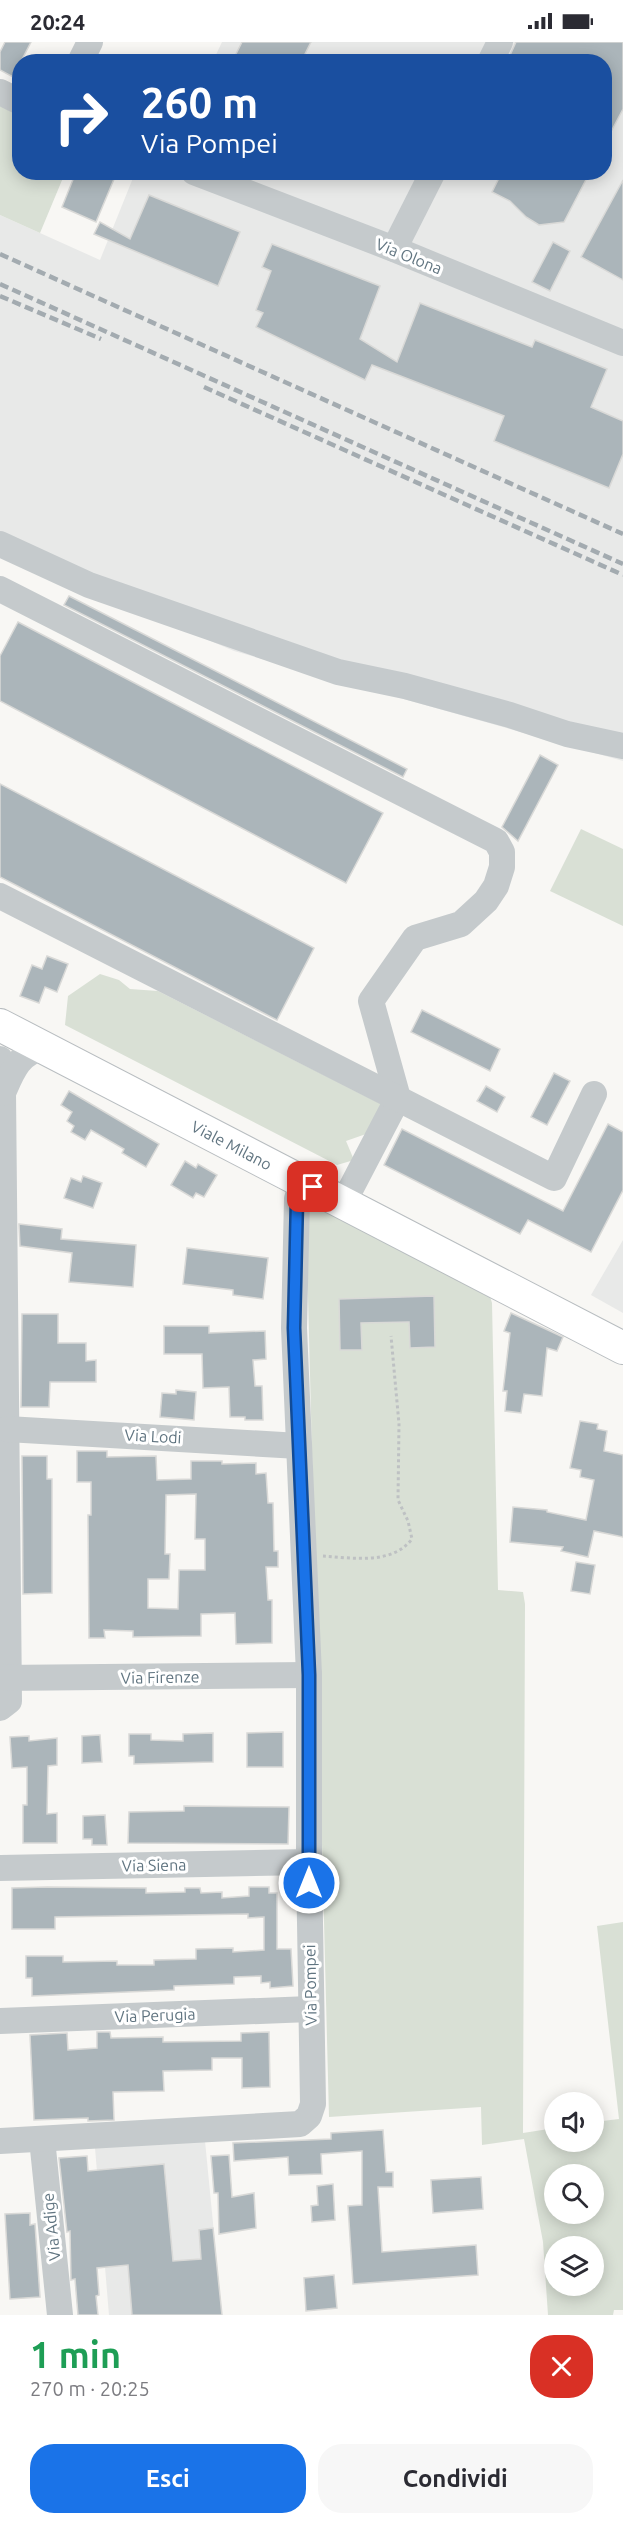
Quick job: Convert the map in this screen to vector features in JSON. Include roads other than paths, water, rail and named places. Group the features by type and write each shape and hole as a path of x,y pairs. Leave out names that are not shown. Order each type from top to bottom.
{"main road":[{"name":"Viale Milano","path":"0,1013 623,1333"},
{"name":"Viale Milano","path":"0,1025 623,1348"}],"street":[{"name":"Via Olona","path":"215,180 394,249 623,343"},
{"path":"394,249 430,180"},
{"path":"0,544 88,585 338,672 405,686 510,715 567,734 623,746"},
{"path":"0,589 496,841 502,852 502,867 496,886 486,901 460,924 415,938 371,1001 398,1098 349,1192"},
{"path":"0,896 554,1178 594,1094"},
{"path":"3,1093 20,1059 31,1051 44,1048"},
{"path":"0,1059 3,1093 7,1429 3,1556 5,1678 9,1701 0,1708"},
{"name":"Via Pompei","path":"0,2141 300,2124 309,2116 314,2104 310,2009 309,1675 294,1328 297,1199 302,1181"},
{"name":"Via Lodi","path":"7,1429 299,1446"},
{"name":"Via Firenze","path":"5,1678 309,1675"},
{"name":"Via Siena","path":"0,1868 309,1862"},
{"name":"Via Perugia","path":"0,2020 310,2009"},
{"name":"Via Adige","path":"42,2139 60,2315"}],"railway":[{"path":"0,254 623,534"},
{"path":"0,284 623,564"},
{"path":"0,296 101,339"},
{"path":"204,387 623,575"}]}
